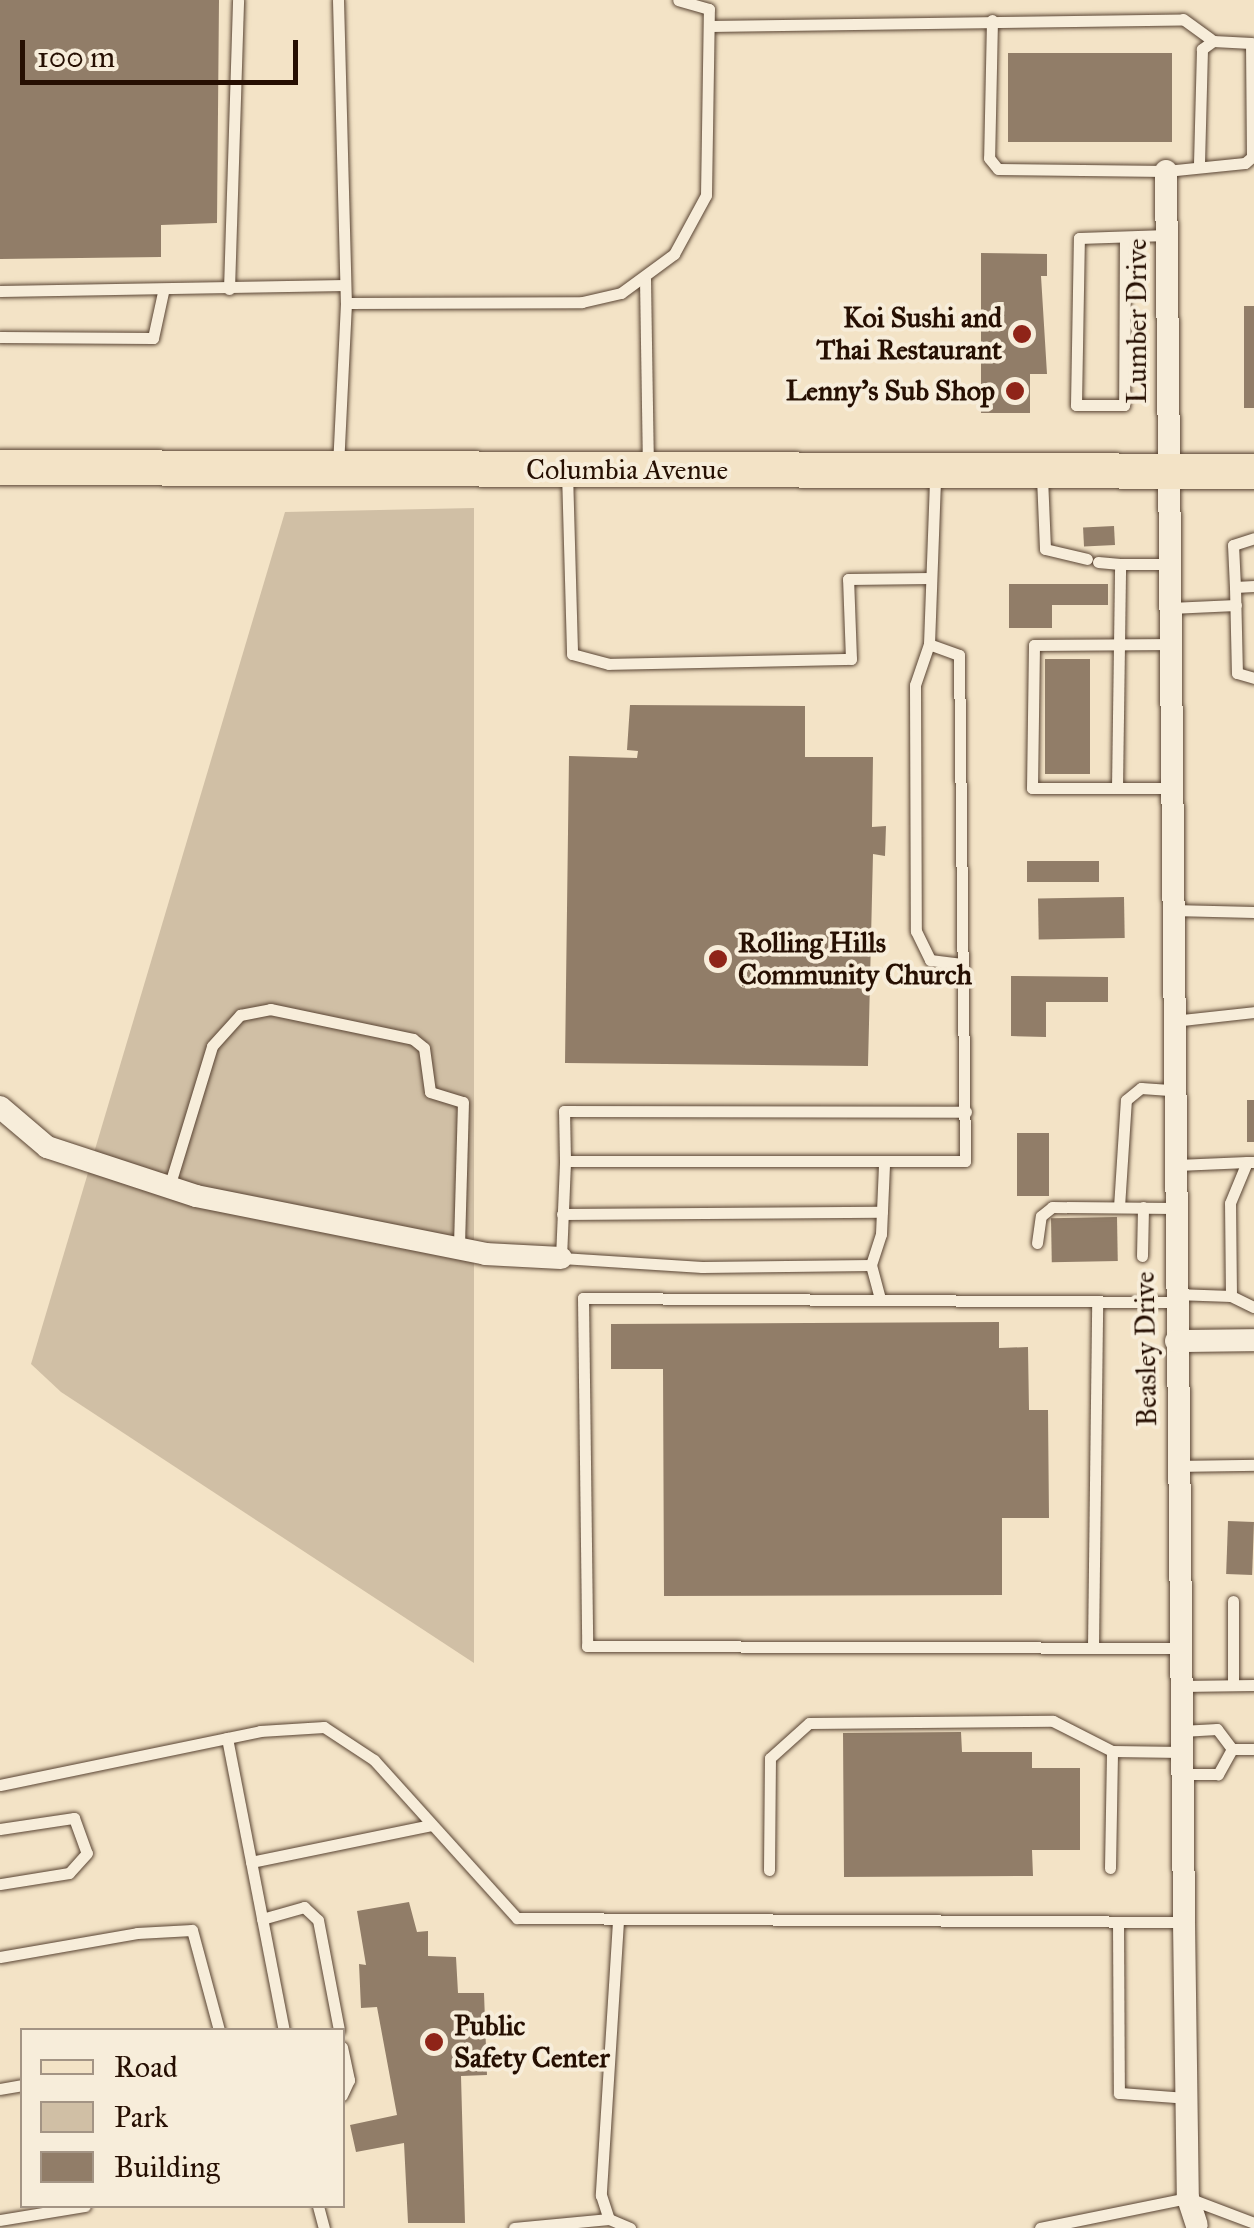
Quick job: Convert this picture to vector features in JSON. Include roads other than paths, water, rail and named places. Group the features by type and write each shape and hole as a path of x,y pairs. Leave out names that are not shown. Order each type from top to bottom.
{"main road":[{"name":"Columbia Avenue","path":"0,467 1254,471"}],"street":[{"name":"Lumber Drive","path":"1166,171 1168,470"},
{"name":"Beasley Drive","path":"1168,470 1186,2098 1188,2198 1197,2227"},
{"path":"0,1107 47,1148 170,1188 298,1221 459,1249 560,1258"},
{"path":"1176,1341 1254,1340"}],"lane":[{"path":"229,289 238,0"},
{"path":"338,0 346,285 338,470"},
{"path":"346,303 582,302 621,293 674,254 706,195 709,9 678,0"},
{"path":"708,26 992,20 1183,20 1208,45 1251,43 1252,157 1166,171 998,169 989,158 992,20"},
{"path":"1199,166 1208,45"},
{"path":"1125,237 1124,405 1076,404 1079,238 1167,236"},
{"path":"645,279 648,469"},
{"path":"0,290 163,292 346,285"},
{"path":"0,337 153,338 163,292"},
{"path":"567,468 572,654 609,664 852,659 848,579 931,578"},
{"path":"1042,471 1046,550 1092,561 1169,564"},
{"path":"935,472 929,644 915,685 916,931 930,960 962,964"},
{"path":"1254,538 1233,545 1238,673 1254,678"},
{"path":"1117,788 1120,564"},
{"path":"1235,587 1254,586"},
{"path":"1170,608 1236,604"},
{"path":"565,1161 884,1165 964,1162 958,655 929,644"},
{"path":"1170,644 1034,645 1032,788 1171,788"},
{"path":"1172,910 1254,912"},
{"path":"170,1188 212,1046 231,1022 270,1009 395,1035 424,1048 430,1092 463,1102 459,1249"},
{"path":"1173,1021 1254,1012"},
{"path":"1119,1208 1126,1100 1140,1088 1173,1090"},
{"path":"871,1265 702,1267 560,1258 564,1111 966,1112"},
{"path":"1174,1165 1251,1162 1230,1202 1231,1296"},
{"path":"880,1299 871,1265 882,1212 884,1165"},
{"path":"1037,1243 1041,1216 1052,1207 1174,1208"},
{"path":"1142,1256 1143,1208"},
{"path":"562,1214 882,1212"},
{"path":"1180,1648 588,1646 583,1298 1098,1303 1231,1296 1254,1307"},
{"path":"1094,1647 1098,1303"},
{"path":"1178,1466 1254,1465"},
{"path":"1233,1601 1233,1685"},
{"path":"1181,1686 1254,1685"},
{"path":"769,1870 770,1758 809,1724 1053,1721 1112,1750 1182,1752 1218,1774 1232,1749"},
{"path":"0,1785 227,1738 324,1728 374,1760 517,1918 618,1922 1184,1922"},
{"path":"1182,1752 1217,1729 1232,1749"},
{"path":"227,1738 284,2028"},
{"path":"1232,1749 1254,1749"},
{"path":"1110,1868 1112,1750"},
{"path":"0,1829 74,1818 88,1854 69,1872 0,1884"},
{"path":"251,1862 431,1825"},
{"path":"262,1918 304,1907 318,1920 339,2028"},
{"path":"609,2219 602,2195 618,1922"},
{"path":"1118,1922 1119,2093 1186,2098"},
{"path":"0,1957 192,1930 218,2028"},
{"path":"345,2061 349,2080 345,2089"},
{"path":"1040,2228 1188,2198 1254,2224"},
{"path":"0,2220 73,2208"},
{"path":"514,2228 609,2219 630,2228"}],"place":[{"name":"Koi Sushi and Thai Restaurant","path":"1022,334"},
{"name":"Lenny's Sub Shop","path":"1015,391"},
{"name":"Rolling Hills Community Church","path":"718,959"},
{"name":"Public Safety Center","path":"434,2042"}]}
